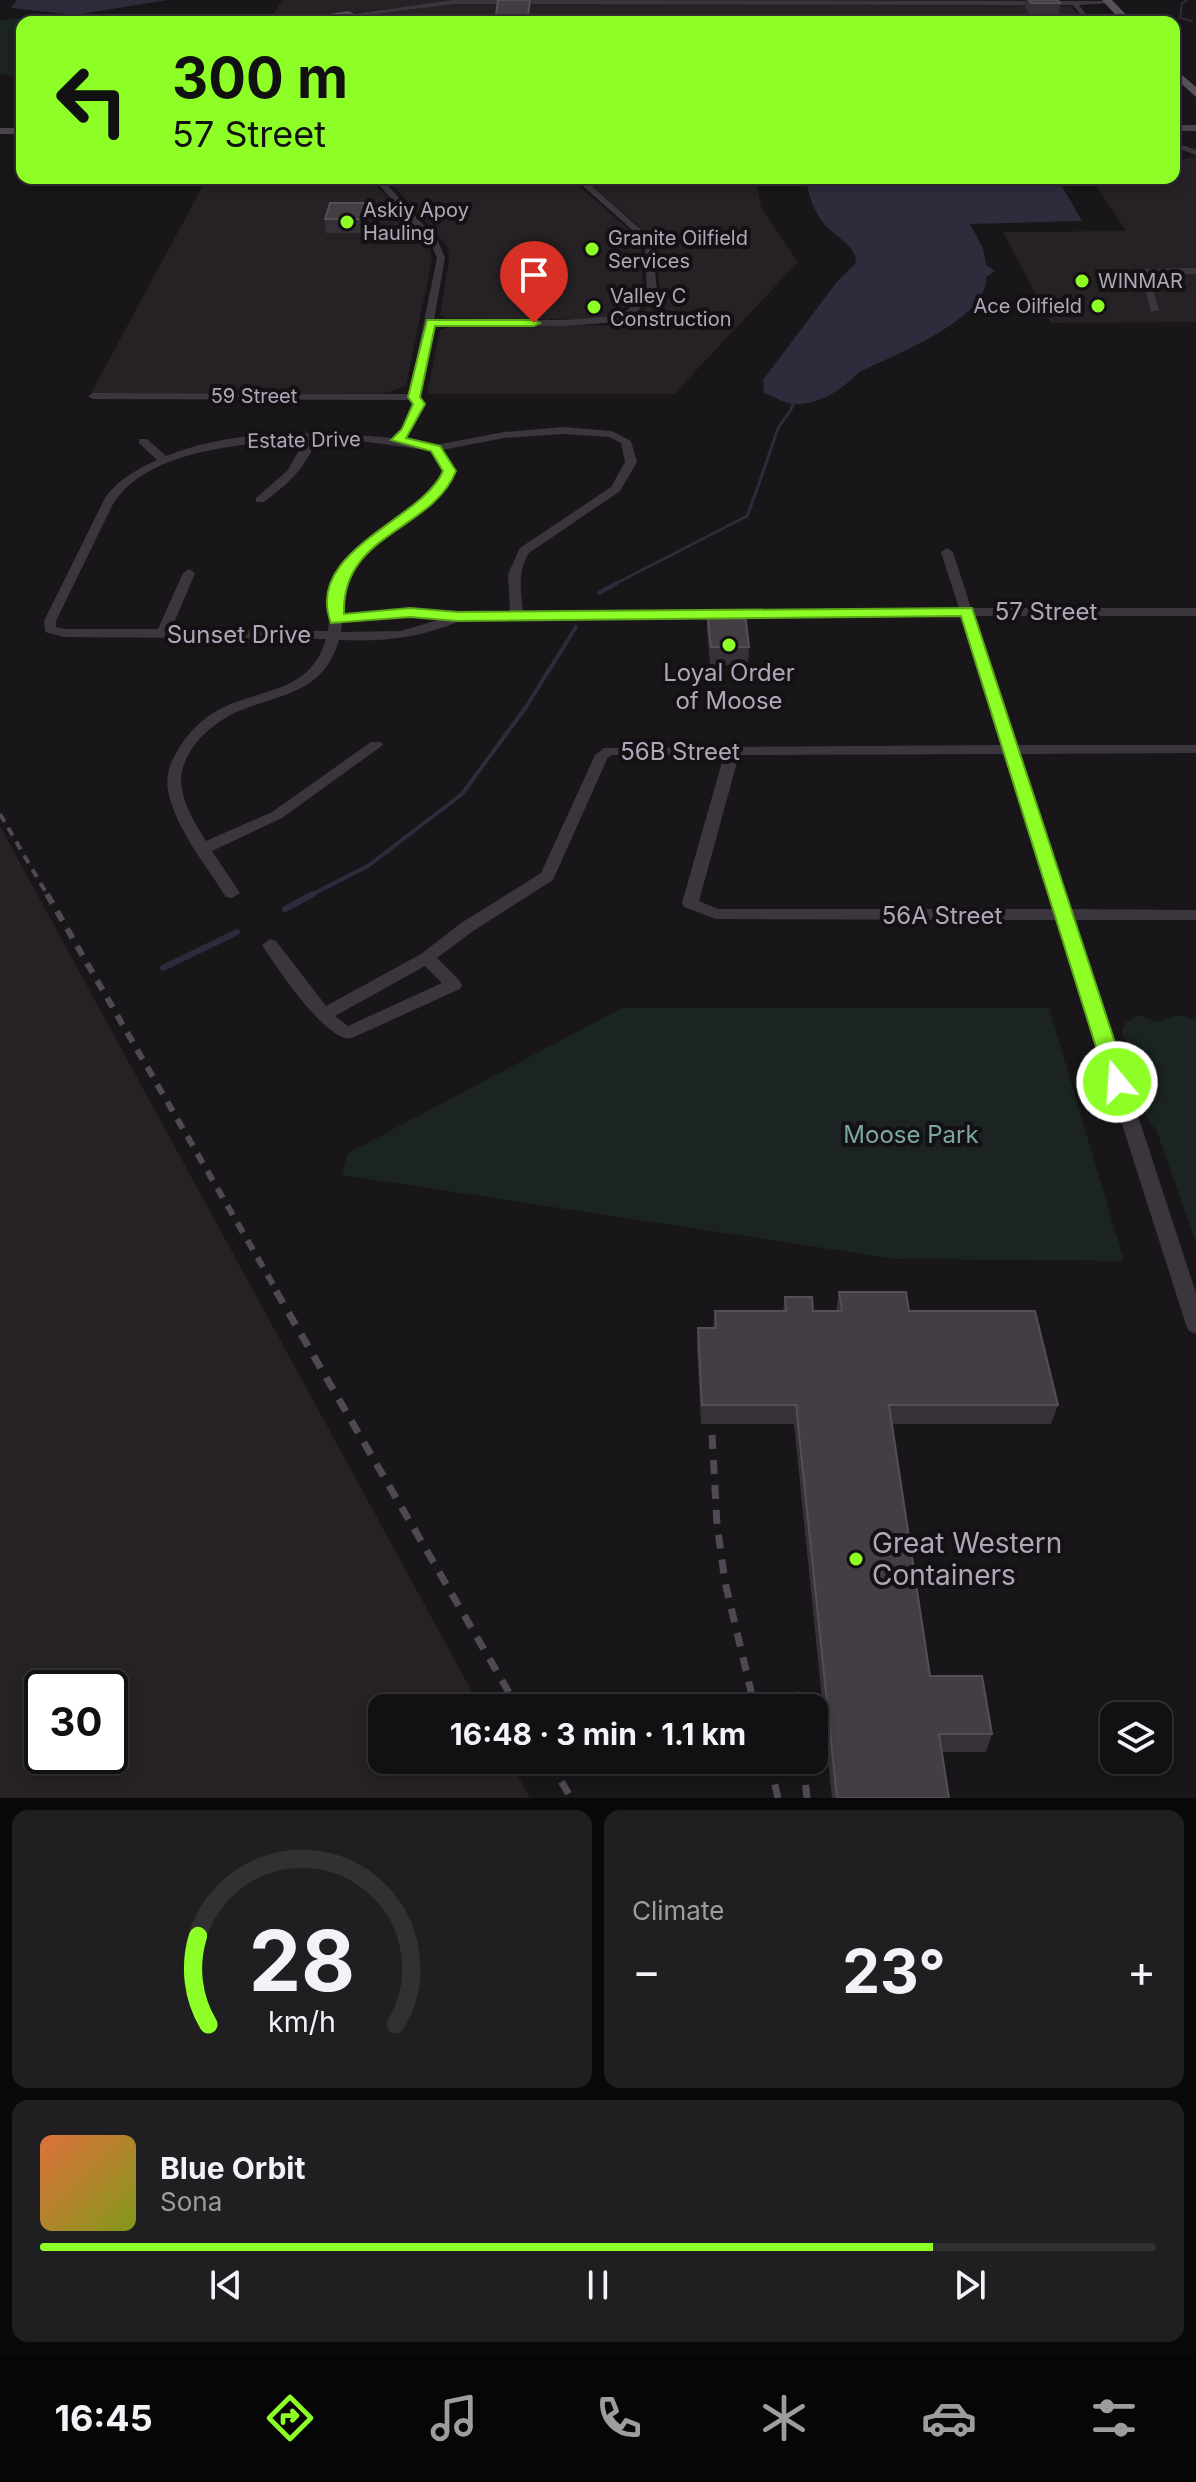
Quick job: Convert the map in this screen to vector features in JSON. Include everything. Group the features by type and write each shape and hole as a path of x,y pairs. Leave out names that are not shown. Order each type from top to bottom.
{"main road":[{"path":"1180,77 1196,94"}],"street":[{"path":"339,16 422,4 1109,2"},
{"path":"1075,3 1085,16"},
{"path":"382,184 439,248 440,267 414,397 419,404 415,418 397,440"},
{"path":"430,323 601,322 631,312 652,293 649,246 637,228 585,184"},
{"path":"1154,310 1143,271 1196,271"},
{"name":"59 Street","path":"93,396 414,397"},
{"path":"232,893 178,800 174,779 194,736 230,710 308,679 319,668 336,627 336,595 346,569 372,541 444,484 449,471 436,448 506,434 607,433 626,441 631,462 616,489 524,551 516,560 513,569 517,615"},
{"path":"260,500 291,477 304,462 311,439"},
{"name":"Estate Drive","path":"64,633 50,629 50,621 113,493 139,473 165,461 235,442 397,440 436,448"},
{"path":"143,441 165,461"},
{"path":"947,552 1196,1325"},
{"path":"163,633 189,573"},
{"name":"57 Street","path":"608,615 1196,612"},
{"name":"Sunset Drive","path":"64,633 336,627 410,613 458,617 608,615"},
{"name":"Sunset Drive","path":"336,627 389,639 418,635 458,617"},
{"path":"205,848 277,815 376,745"},
{"name":"56B Street","path":"323,1015 427,958 547,876 602,755 609,751 1196,749"},
{"name":"56A Street","path":"733,750 690,903 716,914 1196,915"},
{"path":"270,945 323,1015 346,1034 454,985 427,958"}],"shaded area":[{"path":"17,0 167,0 75,15 11,8"},
{"path":"282,0 1063,0 460,1 324,16 273,16"},
{"path":"454,4 1056,5 1071,7 1079,16 357,16"},
{"path":"1196,157 1196,322 1051,323 1003,232 1126,231 1095,184 1180,184 1180,159"},
{"path":"204,184 375,184 430,247 432,259 406,386 385,393 91,393"},
{"path":"391,184 577,184 635,235 641,247 643,290 620,312 593,320 445,318 440,315 448,247"},
{"path":"591,184 757,184 761,207 798,262 674,394 427,394 440,330 453,326 613,325 632,318 655,300 660,291 653,239"},
{"path":"807,184 1061,184 1082,221 970,224 983,248 986,265 995,271 986,277 983,292 972,307 936,334 859,372 830,395 813,402 791,404 764,393 763,380 836,283 856,263 853,251 818,215"},
{"path":"0,826 473,1694 368,1694 368,1774 517,1774 530,1798 0,1798"}],"green space":[{"path":"16,18 16,78 0,73 0,21"},
{"name":"Moose Park","path":"622,1008 1049,1008 1124,1261 896,1259 342,1175 348,1153"},
{"path":"1139,1015 1156,1022 1179,1015 1196,1020 1196,1243 1156,1129 1148,1118 1147,1095 1137,1086 1141,1073 1121,1032 1126,1022"}],"building":[{"path":"498,0 530,0 528,15 496,15"},
{"path":"1029,0 1058,0 1060,3 1031,3"},
{"path":"348,12 356,16 324,16"},
{"path":"330,203 365,203 360,219 325,219"},
{"path":"707,613 745,613 749,647 711,647"},
{"name":"Great Western Containers","path":"839,1292 906,1292 909,1311 1035,1311 1058,1405 889,1405 930,1676 982,1676 992,1734 939,1734 949,1798 837,1798 796,1405 702,1405 698,1328 716,1328 715,1311 786,1311 785,1297 812,1297 813,1311 842,1311"}],"waterway":[{"path":"1187,0 1182,3 1180,18 1192,21"},
{"path":"613,585 747,516 777,431 793,405"},
{"path":"599,593 617,583"},
{"path":"309,896 368,866 462,794 526,707 576,627"},
{"path":"285,909 313,894"},
{"path":"163,968 237,932"}],"railway":[{"path":"0,814 48,896"},
{"path":"47,894 278,1293"},
{"path":"276,1291 510,1694"},
{"path":"712,1435 717,1524 725,1582 752,1694"},
{"path":"557,1774 571,1798"},
{"path":"772,1774 778,1798"},
{"path":"804,1774 807,1798"}],"place":[{"name":"Askiy Apoy Hauling","path":"347,222"},
{"name":"Granite Oilfield Services","path":"592,249"},
{"name":"WINMAR","path":"1082,281"},
{"name":"Ace Oilfield","path":"1098,306"},
{"name":"Valley C Construction","path":"594,307"},
{"name":"Loyal Order of Moose","path":"729,645"},
{"name":"Great Western Containers","path":"856,1559"}],"route":[{"path":"534,323 430,323 414,397 419,404 415,418 397,440 436,448 445,458 449,471 444,484 433,495 372,541 346,569 336,595 337,619 410,613 458,617 967,611 1117,1082"}]}
